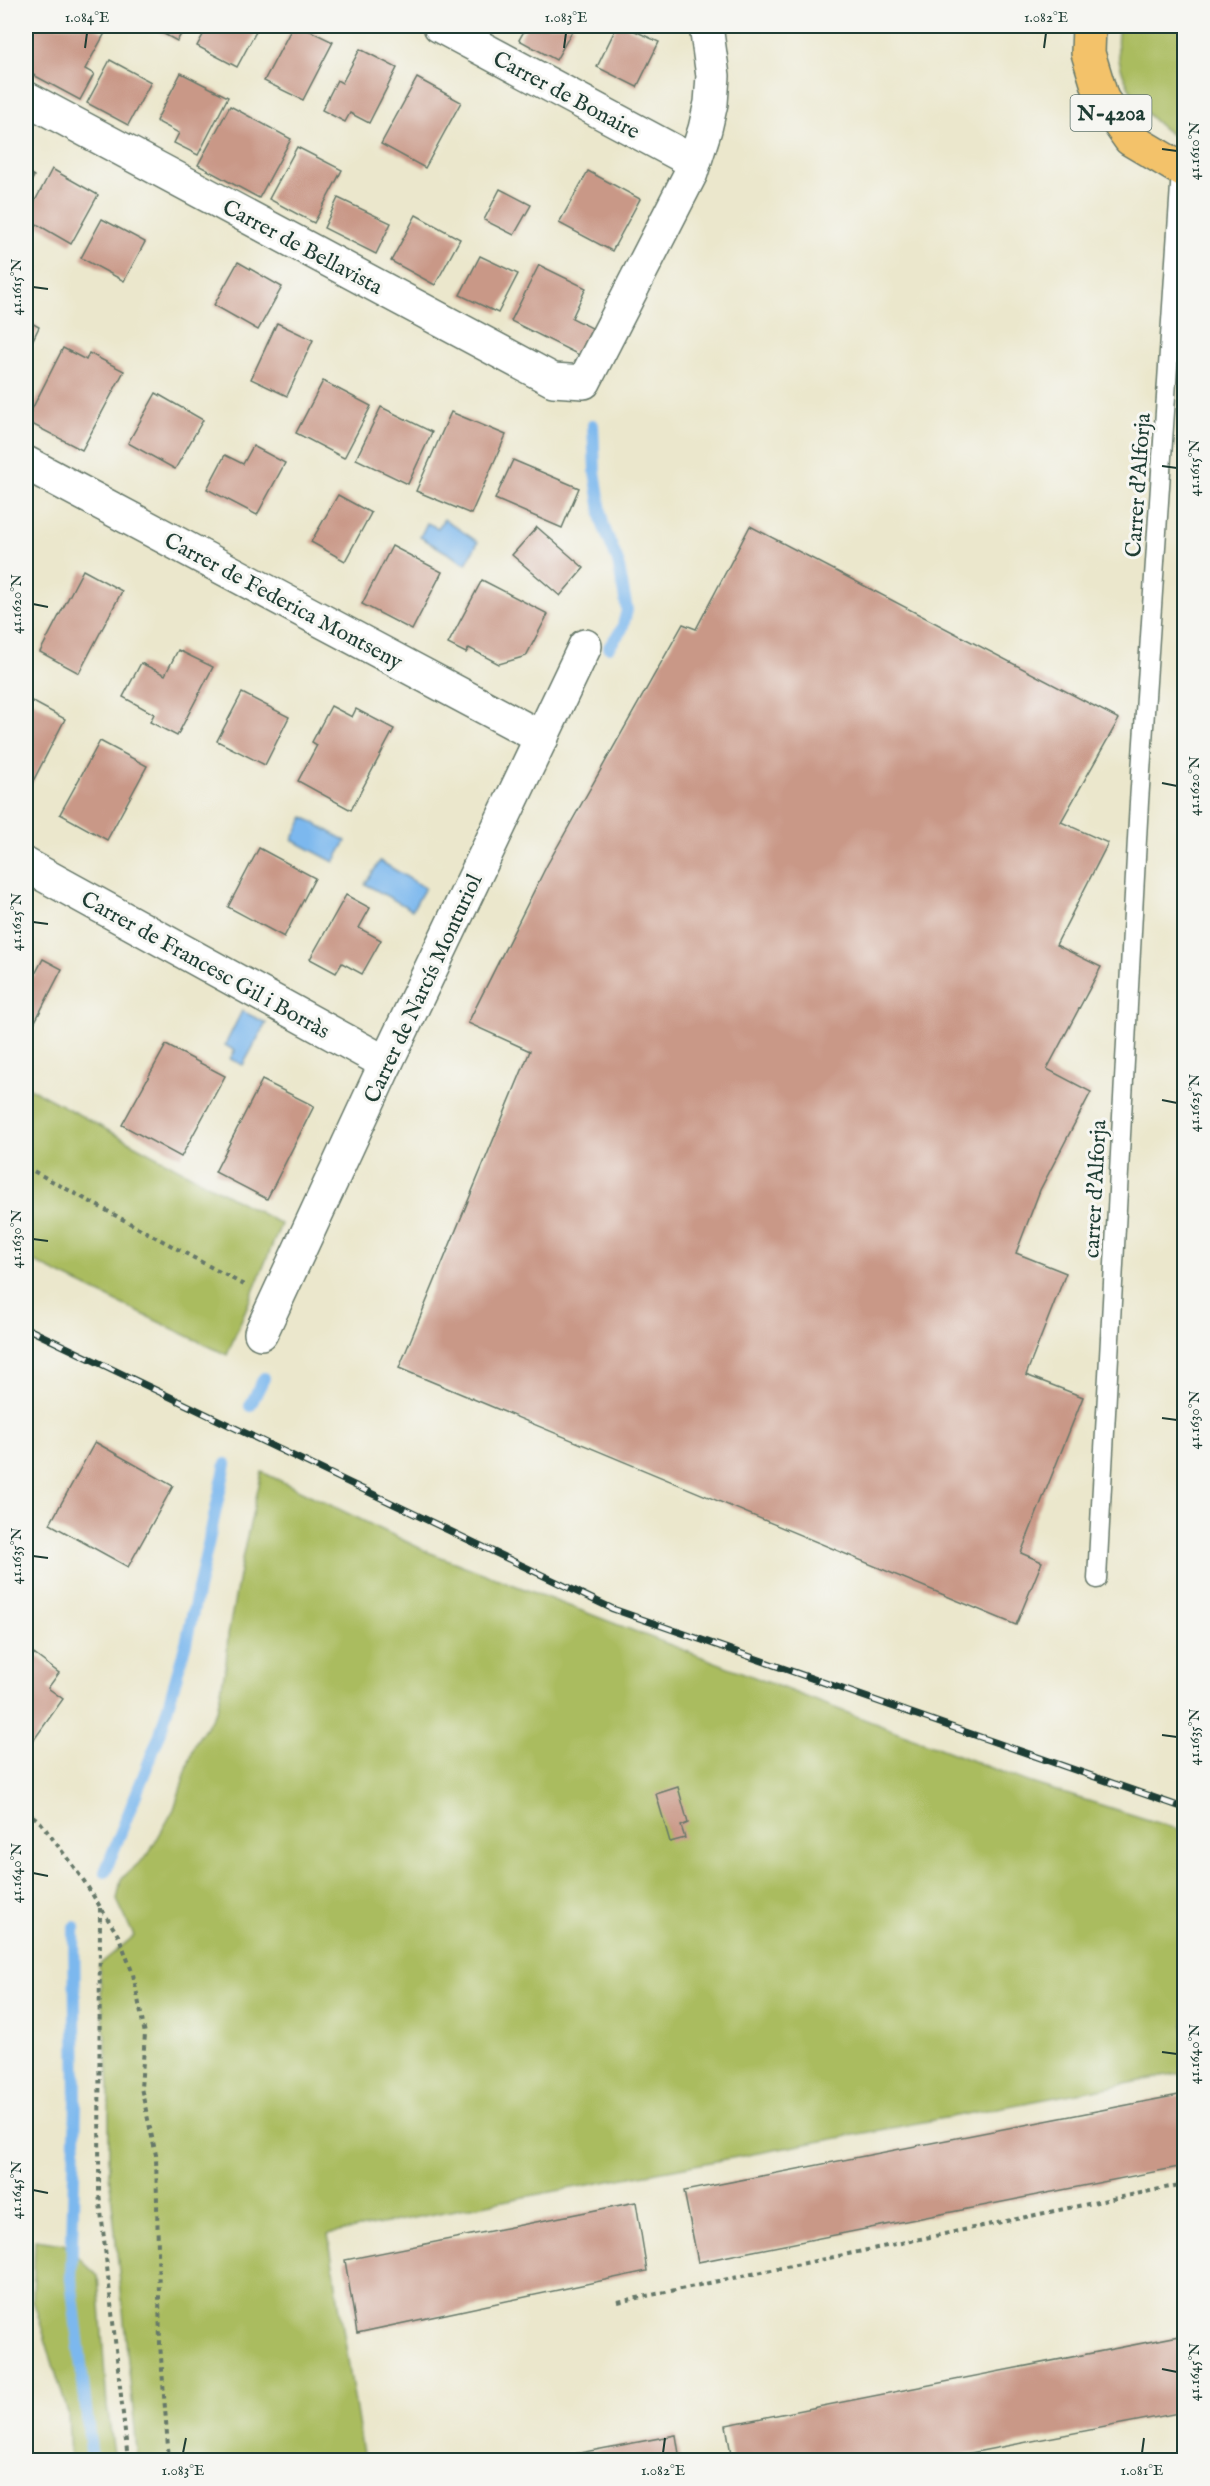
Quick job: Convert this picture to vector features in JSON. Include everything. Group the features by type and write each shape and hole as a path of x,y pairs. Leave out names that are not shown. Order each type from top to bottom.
{"main road":[{"name":"N-420a","path":"1089,26 1088,53 1102,99 1130,139 1183,171"}],"street":[{"name":"Carrer de Bonaire","path":"440,26 694,162"},
{"path":"694,162 711,103 712,68 706,26"},
{"name":"Carrer de Bellavista","path":"26,98 553,380 584,382 694,162"},
{"name":"Carrer de Federica Montseny","path":"26,463 542,738"},
{"name":"Carrer de Narcís Monturiol","path":"261,1333 386,1063 585,646"},
{"name":"Carrer de Francesc Gil i Borràs","path":"26,865 386,1063"}],"lane":[{"name":"Carrer d'Alforja","path":"1139,802 1183,171"},
{"name":"carrer d'Alforja","path":"1097,1579 1139,802"}],"path":[{"path":"26,1167 247,1286"},
{"path":"26,1810 41,1823 100,1905 119,1937 134,1974 145,2034 141,2088 156,2155 160,2344 169,2460"},
{"path":"100,1905 99,2193 128,2460"},
{"path":"618,2302 1185,2184"}],"green space":[{"path":"1119,26 1184,26 1184,142 1155,121 1133,94 1120,62"},
{"path":"26,1086 281,1224 227,1355 26,1258"},
{"path":"262,1472 428,1552 1028,1782 1184,1831 1184,2073 328,2234 364,2460 138,2460 109,2173 109,2086 99,1965 134,1936 117,1900 121,1879 148,1855 174,1809 195,1743 217,1710 243,1554"},
{"path":"35,2240 64,2244 98,2276 107,2406 115,2460 70,2460 68,2413 33,2300"}],"water":[{"path":"444,519 478,542 466,564 420,537 427,523 438,528"},
{"path":"304,817 346,841 334,862 292,840"},
{"path":"380,861 425,888 412,910 365,884"},
{"path":"242,1011 266,1023 243,1065 230,1059 235,1051 225,1045"}],"building":[{"path":"26,26 91,26 105,33 85,69 94,74 80,100 26,71"},
{"path":"149,26 186,26 177,41"},
{"path":"208,26 259,26 237,67 197,46"},
{"path":"293,26 300,26 333,42 303,100 264,81"},
{"path":"527,26 575,26 556,60 519,40"},
{"path":"617,26 624,26 659,42 637,87 597,67"},
{"path":"360,49 397,68 369,123 350,113 345,122 322,110 337,80 342,83"},
{"path":"110,60 151,82 128,125 87,103"},
{"path":"181,73 228,97 198,155 174,143 179,133 156,121"},
{"path":"417,78 461,102 425,168 381,144"},
{"path":"230,106 291,139 259,198 198,165"},
{"path":"297,147 342,170 314,223 269,199"},
{"path":"52,169 98,195 71,244 26,218"},
{"path":"26,171 34,176 26,192"},
{"path":"588,171 640,199 612,251 559,223"},
{"path":"500,189 531,205 514,235 484,220"},
{"path":"338,198 391,223 376,254 324,228"},
{"path":"416,215 460,239 435,285 391,261"},
{"path":"102,219 145,242 124,281 81,258"},
{"path":"480,256 518,274 498,313 460,295"},
{"path":"238,262 282,287 258,330 214,305"},
{"path":"539,265 586,288 572,318 592,328 579,355 511,321"},
{"path":"26,320 39,327 26,354"},
{"path":"277,323 313,340 287,396 251,379"},
{"path":"63,348 86,360 89,353 124,371 82,450 26,421"},
{"path":"323,381 371,406 344,458 296,433"},
{"path":"156,393 203,420 175,469 128,443"},
{"path":"381,407 432,432 408,484 356,459"},
{"path":"451,412 506,435 471,514 416,491"},
{"path":"253,446 285,463 257,515 207,489 225,455 243,464"},
{"path":"513,460 579,488 562,528 495,499"},
{"path":"338,495 371,513 345,561 311,542"},
{"path":"750,526 1119,719 1061,822 1108,843 1056,945 1101,967 1047,1069 1091,1092 1040,1190 1016,1253 1066,1273 1026,1375 1083,1397 1021,1553 1042,1562 1016,1625 399,1368 530,1051 468,1023 547,865 683,624 696,629"},
{"path":"537,527 584,568 560,596 512,555"},
{"path":"392,546 442,572 412,630 362,604"},
{"path":"83,570 122,591 79,673 40,652"},
{"path":"482,580 548,614 526,656 499,664 469,648 466,653 448,644"},
{"path":"178,650 213,667 177,736 150,722 154,714 123,697 141,663 165,675"},
{"path":"242,693 289,717 265,765 217,741"},
{"path":"26,698 65,719 29,789 26,787"},
{"path":"331,706 352,717 356,709 394,729 351,810 298,781 317,745 312,742"},
{"path":"100,741 147,766 107,840 60,814"},
{"path":"259,848 315,878 284,937 228,907"},
{"path":"346,895 370,908 359,928 381,940 362,974 342,963 336,973 310,959"},
{"path":"43,959 62,969 26,1039 26,972 34,976"},
{"path":"166,1045 225,1076 181,1157 122,1125"},
{"path":"262,1080 314,1106 267,1199 215,1172"},
{"path":"95,1442 173,1486 128,1567 50,1524"},
{"path":"26,1648 59,1673 48,1688 63,1699 26,1751"},
{"path":"678,1787 688,1823 681,1826 685,1838 670,1842 656,1794"},
{"path":"1184,2094 1184,2166 698,2262 684,2191"},
{"path":"636,2202 647,2271 357,2333 345,2260"},
{"path":"1184,2335 1184,2412 934,2460 732,2460 726,2425"},
{"path":"676,2435 680,2460 547,2460 547,2459"}],"waterway":[{"path":"593,425 595,471 603,525 618,562 627,610 622,629 609,647"},
{"path":"250,1406 264,1378"},
{"path":"105,1872 160,1734 186,1643 226,1464"},
{"path":"74,1927 76,2103 71,2279 92,2460"}],"railway":[{"path":"26,1328 613,1609 1184,1808"}]}
